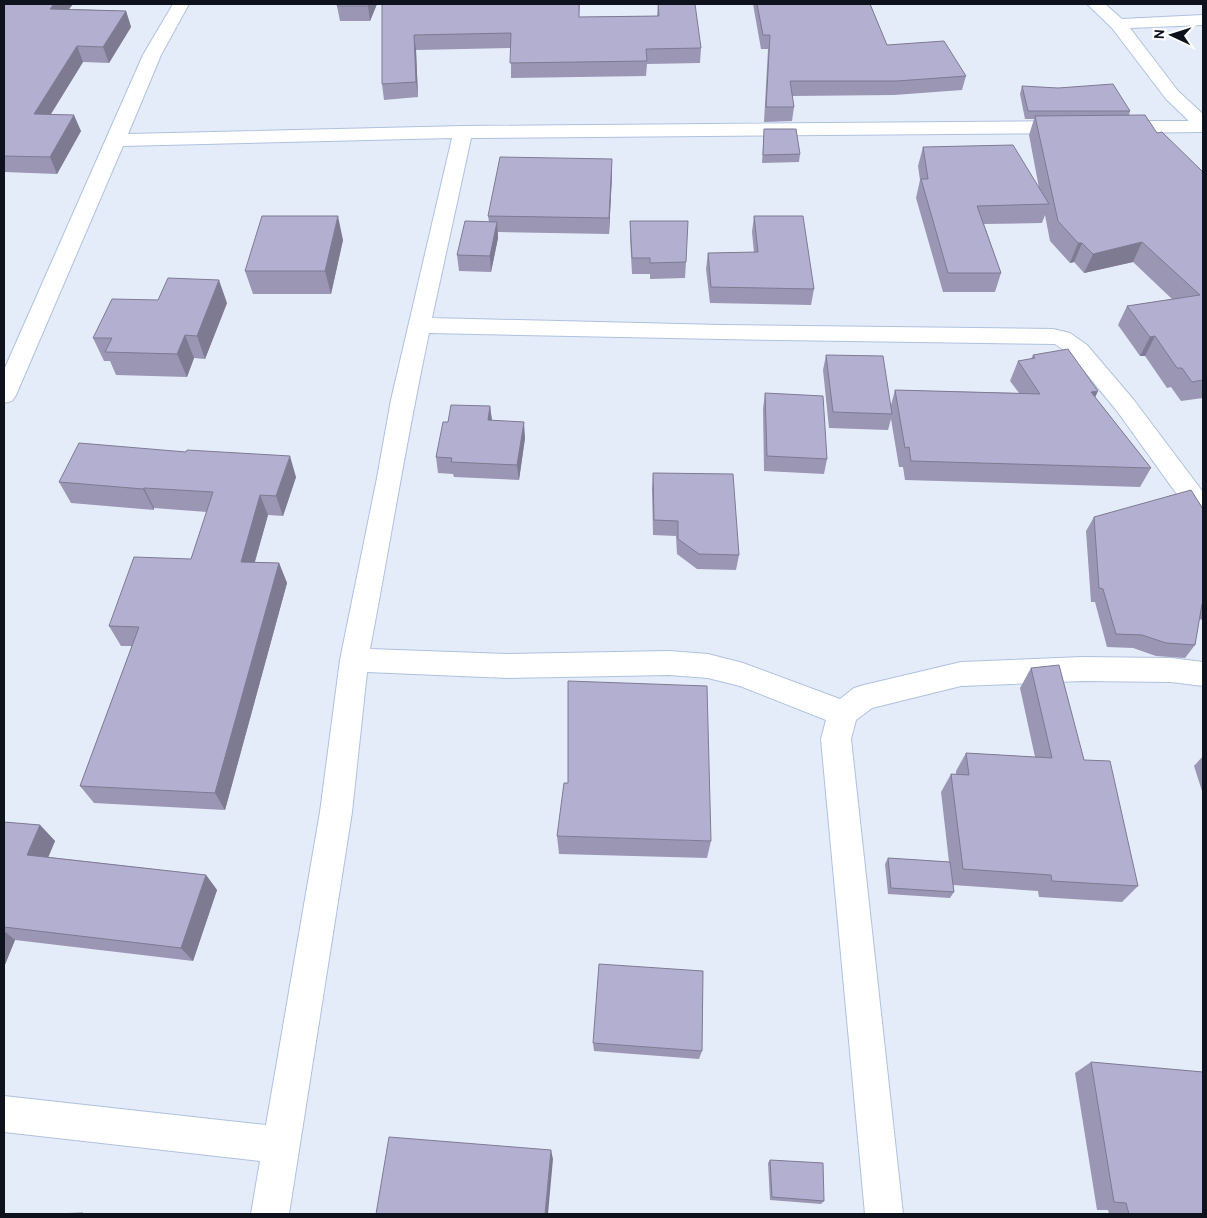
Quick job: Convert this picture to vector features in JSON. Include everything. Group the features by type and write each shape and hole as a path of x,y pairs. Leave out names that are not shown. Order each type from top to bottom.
{"street":[{"path":"4,394 75,236 152,55 181,4"},
{"path":"1095,4 1118,24 1172,95 1203,125"},
{"path":"1118,24 1203,20"},
{"path":"115,140 464,132 1203,125"},
{"path":"270,1214 336,812 354,660 390,478 403,400 464,132"},
{"path":"420,324 720,332 1053,336 1062,338 1079,350 1125,405 1203,511"},
{"path":"354,660 507,666 669,663 708,666 743,675 843,713"},
{"path":"884,1214 836,740 843,713 864,697 961,674 1082,669 1171,670 1203,674"},
{"path":"4,1114 282,1144"}],"building":[{"path":"4,4 54,4 50,9 126,11 103,47 77,46 34,114 74,115 50,157 4,156"},
{"path":"338,4 369,4 368,6 337,6"},
{"path":"382,4 579,4 579,17 659,16 658,4 695,4 701,48 646,49 647,61 510,63 511,33 414,35 416,82 382,84"},
{"path":"757,4 870,4 887,45 944,41 966,76 897,81 790,81 794,107 766,107 770,35 763,35"},
{"path":"1113,84 1130,111 1028,111 1022,86 1058,88"},
{"path":"1145,115 1157,133 1162,132 1203,172 1203,380 1192,382 1182,368 1177,368 1155,336 1150,337 1127,306 1200,295 1142,242 1093,254 1082,243 1078,243 1058,221 1035,116"},
{"path":"764,129 796,129 800,154 763,155"},
{"path":"1013,145 1049,204 977,206 1001,273 948,273 921,179 928,179 923,147"},
{"path":"500,157 612,159 609,218 488,216"},
{"path":"262,216 338,216 325,271 245,271"},
{"path":"754,216 803,216 814,289 711,287 708,253 758,252"},
{"path":"465,221 497,222 490,256 457,255"},
{"path":"630,221 688,221 686,262 650,263 650,258 632,258"},
{"path":"168,278 219,280 197,336 185,335 177,354 105,352 112,338 93,338 112,299 158,300"},
{"path":"1068,349 1098,391 1091,392 1151,468 911,461 909,447 905,448 895,390 1040,394 1018,361 1035,358 1033,355"},
{"path":"826,355 883,356 892,414 833,412"},
{"path":"765,393 823,396 827,459 767,456"},
{"path":"451,405 490,406 488,420 524,422 517,465 451,462 452,458 436,457 443,422 448,422"},
{"path":"79,443 186,452 187,450 290,456 276,496 260,495 241,562 279,563 215,793 80,786 139,627 109,626 134,557 191,559 213,492 143,489 59,482"},
{"path":"653,473 733,474 739,555 699,554 678,539 678,521 654,520"},
{"path":"1191,490 1203,509 1203,604 1195,645 1166,643 1142,635 1116,634 1103,589 1099,588 1094,517"},
{"path":"1059,665 1084,760 1110,761 1138,886 1052,881 1051,875 963,869 951,774 969,775 966,753 1052,758 1031,668"},
{"path":"568,681 707,686 711,841 557,836 564,783 568,783"},
{"path":"4,822 40,825 27,855 206,875 181,948 4,927"},
{"path":"888,858 950,862 954,892 891,888"},
{"path":"599,964 703,971 702,1051 593,1043"},
{"path":"1091,1062 1203,1072 1203,1214 1129,1214 1126,1203 1114,1202"},
{"path":"389,1137 551,1150 545,1214 376,1214"},
{"path":"770,1160 823,1163 824,1201 772,1197"},
{"path":"83,1213 83,1214 51,1214"}]}
